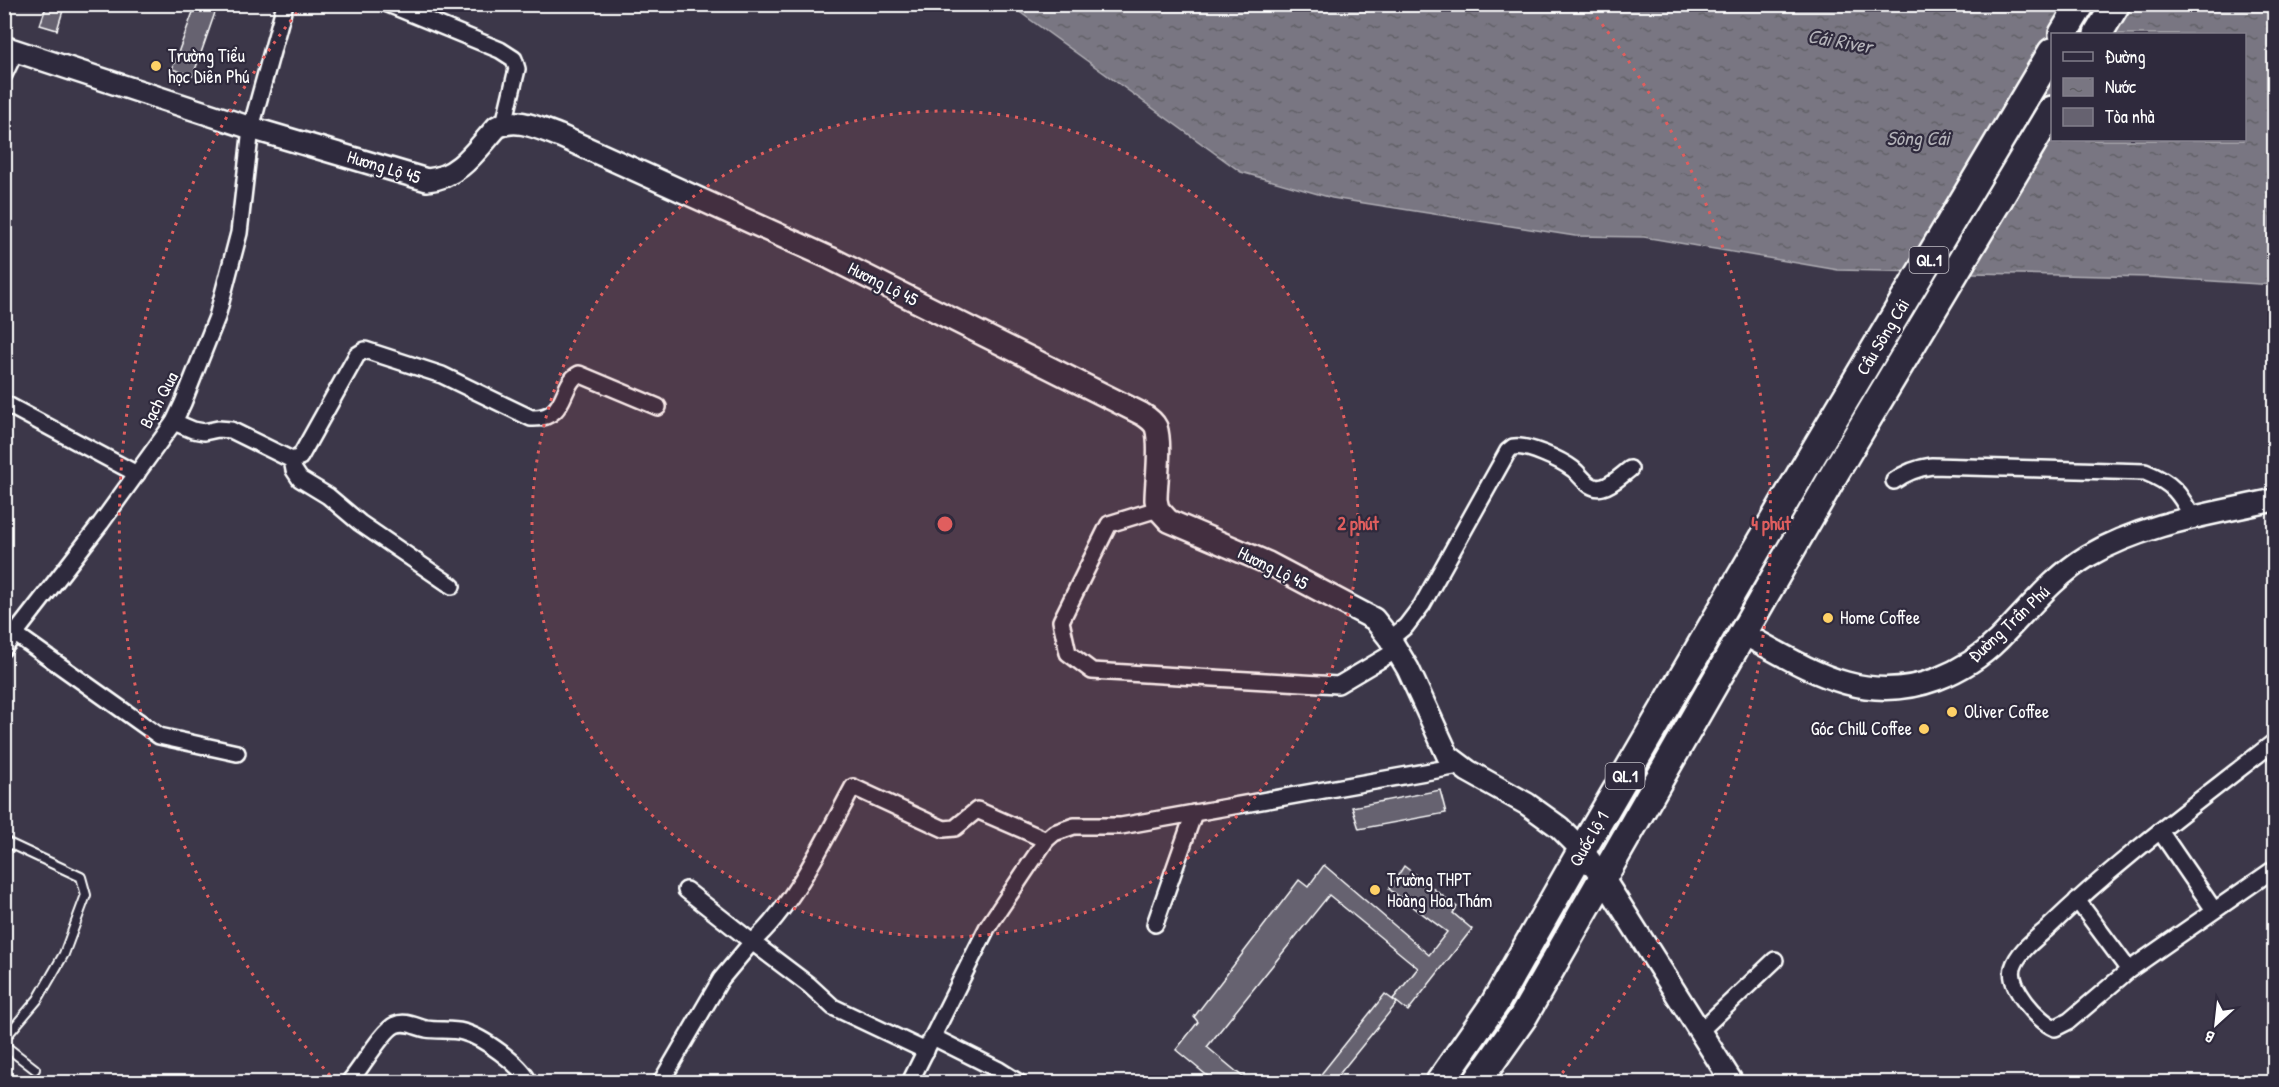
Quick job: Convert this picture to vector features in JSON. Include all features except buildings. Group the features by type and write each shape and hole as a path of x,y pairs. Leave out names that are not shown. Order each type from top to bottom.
{"highway":[{"path":"2064,33 2081,4"},
{"path":"2099,33 2116,4"},
{"name":"Cầu Sông Cái","path":"1805,467 2051,54"},
{"name":"Cầu Sông Cái","path":"1836,471 2051,112"},
{"name":"Quốc lộ 1","path":"1440,1083 1495,1003 1805,467"},
{"name":"Quốc lộ 1","path":"1478,1083 1523,1017 1836,471"}],"street":[{"name":"Bạch Qua","path":"4,648 101,523 174,422 217,318 239,232 250,128 285,4"},
{"path":"388,4 500,50 514,59 517,69 504,124"},
{"name":"Hương Lộ 45","path":"10,48 250,128 427,180 442,178 457,170 497,127 516,122 526,124 560,136 830,258 1149,418 1155,426 1157,441 1156,500 1158,509 1169,521 1269,563 1374,619 1394,645 1414,682 1448,756 1459,766 1527,804 1559,827 1582,850 1732,1083"},
{"path":"4,75 10,48"},
{"path":"174,422 204,432 218,429 231,430 292,460 300,457 357,355 365,350 442,375 531,418 542,417 553,412 563,400 575,376 579,374 658,407"},
{"path":"4,403 137,474"},
{"path":"1158,509 1109,524 1061,621 1068,653 1092,671 1338,685 1394,645 1422,605 1508,451 1513,447 1529,448 1554,458 1575,470 1589,485 1598,488 1604,487 1630,469"},
{"path":"292,460 294,471 300,479 328,496 360,523 452,586"},
{"path":"1894,481 1905,473 1932,466 2145,472 2172,486 2182,496 2193,519"},
{"name":"Đường Trần Phú","path":"1742,633 1820,675 1871,688 1894,690 1911,687 1961,668 1986,651 2053,583 2087,556 2138,532 2274,500"},
{"path":"14,633 151,731 165,738 237,753"},
{"path":"2274,742 2160,831 2077,900 2022,953 2013,969 2015,987 2044,1023 2055,1028 2069,1021 2129,970 2274,869"},
{"path":"910,1083 987,927 1046,840 1054,833 1074,826 1121,826 1459,766"},
{"path":"661,1083 721,979 752,942 765,931 782,908 820,848 853,787 944,829 955,828 977,810 1046,840"},
{"path":"1155,924 1194,813"},
{"path":"2160,831 2214,910"},
{"path":"686,890 809,985 833,1007 999,1070 1018,1083"},
{"path":"2077,900 2129,970"},
{"path":"1700,1031 1775,960"},
{"path":"349,1083 385,1033 394,1025 408,1023 424,1029 463,1032 493,1048 519,1067 528,1083"}],"lane":[{"path":"4,841 81,877 86,895 64,954 38,999 4,1039"},
{"path":"4,1045 35,1069"}],"water":[{"name":"Sông Cái","path":"1010,5 2274,5 2274,285 2149,277 1838,270 1644,237 1575,236 1332,198 1241,172"}],"place":[{"name":"Trường Tiểu học Diên Phú","path":"156,66"},
{"name":"Home Coffee","path":"1828,618"},
{"name":"Oliver Coffee","path":"1952,712"},
{"name":"Góc Chill Coffee","path":"1924,729"},
{"name":"Trường THPT Hoàng Hoa Thám","path":"1375,890"}],"water label":[{"name":"Cái River","path":"1840,41"}]}
